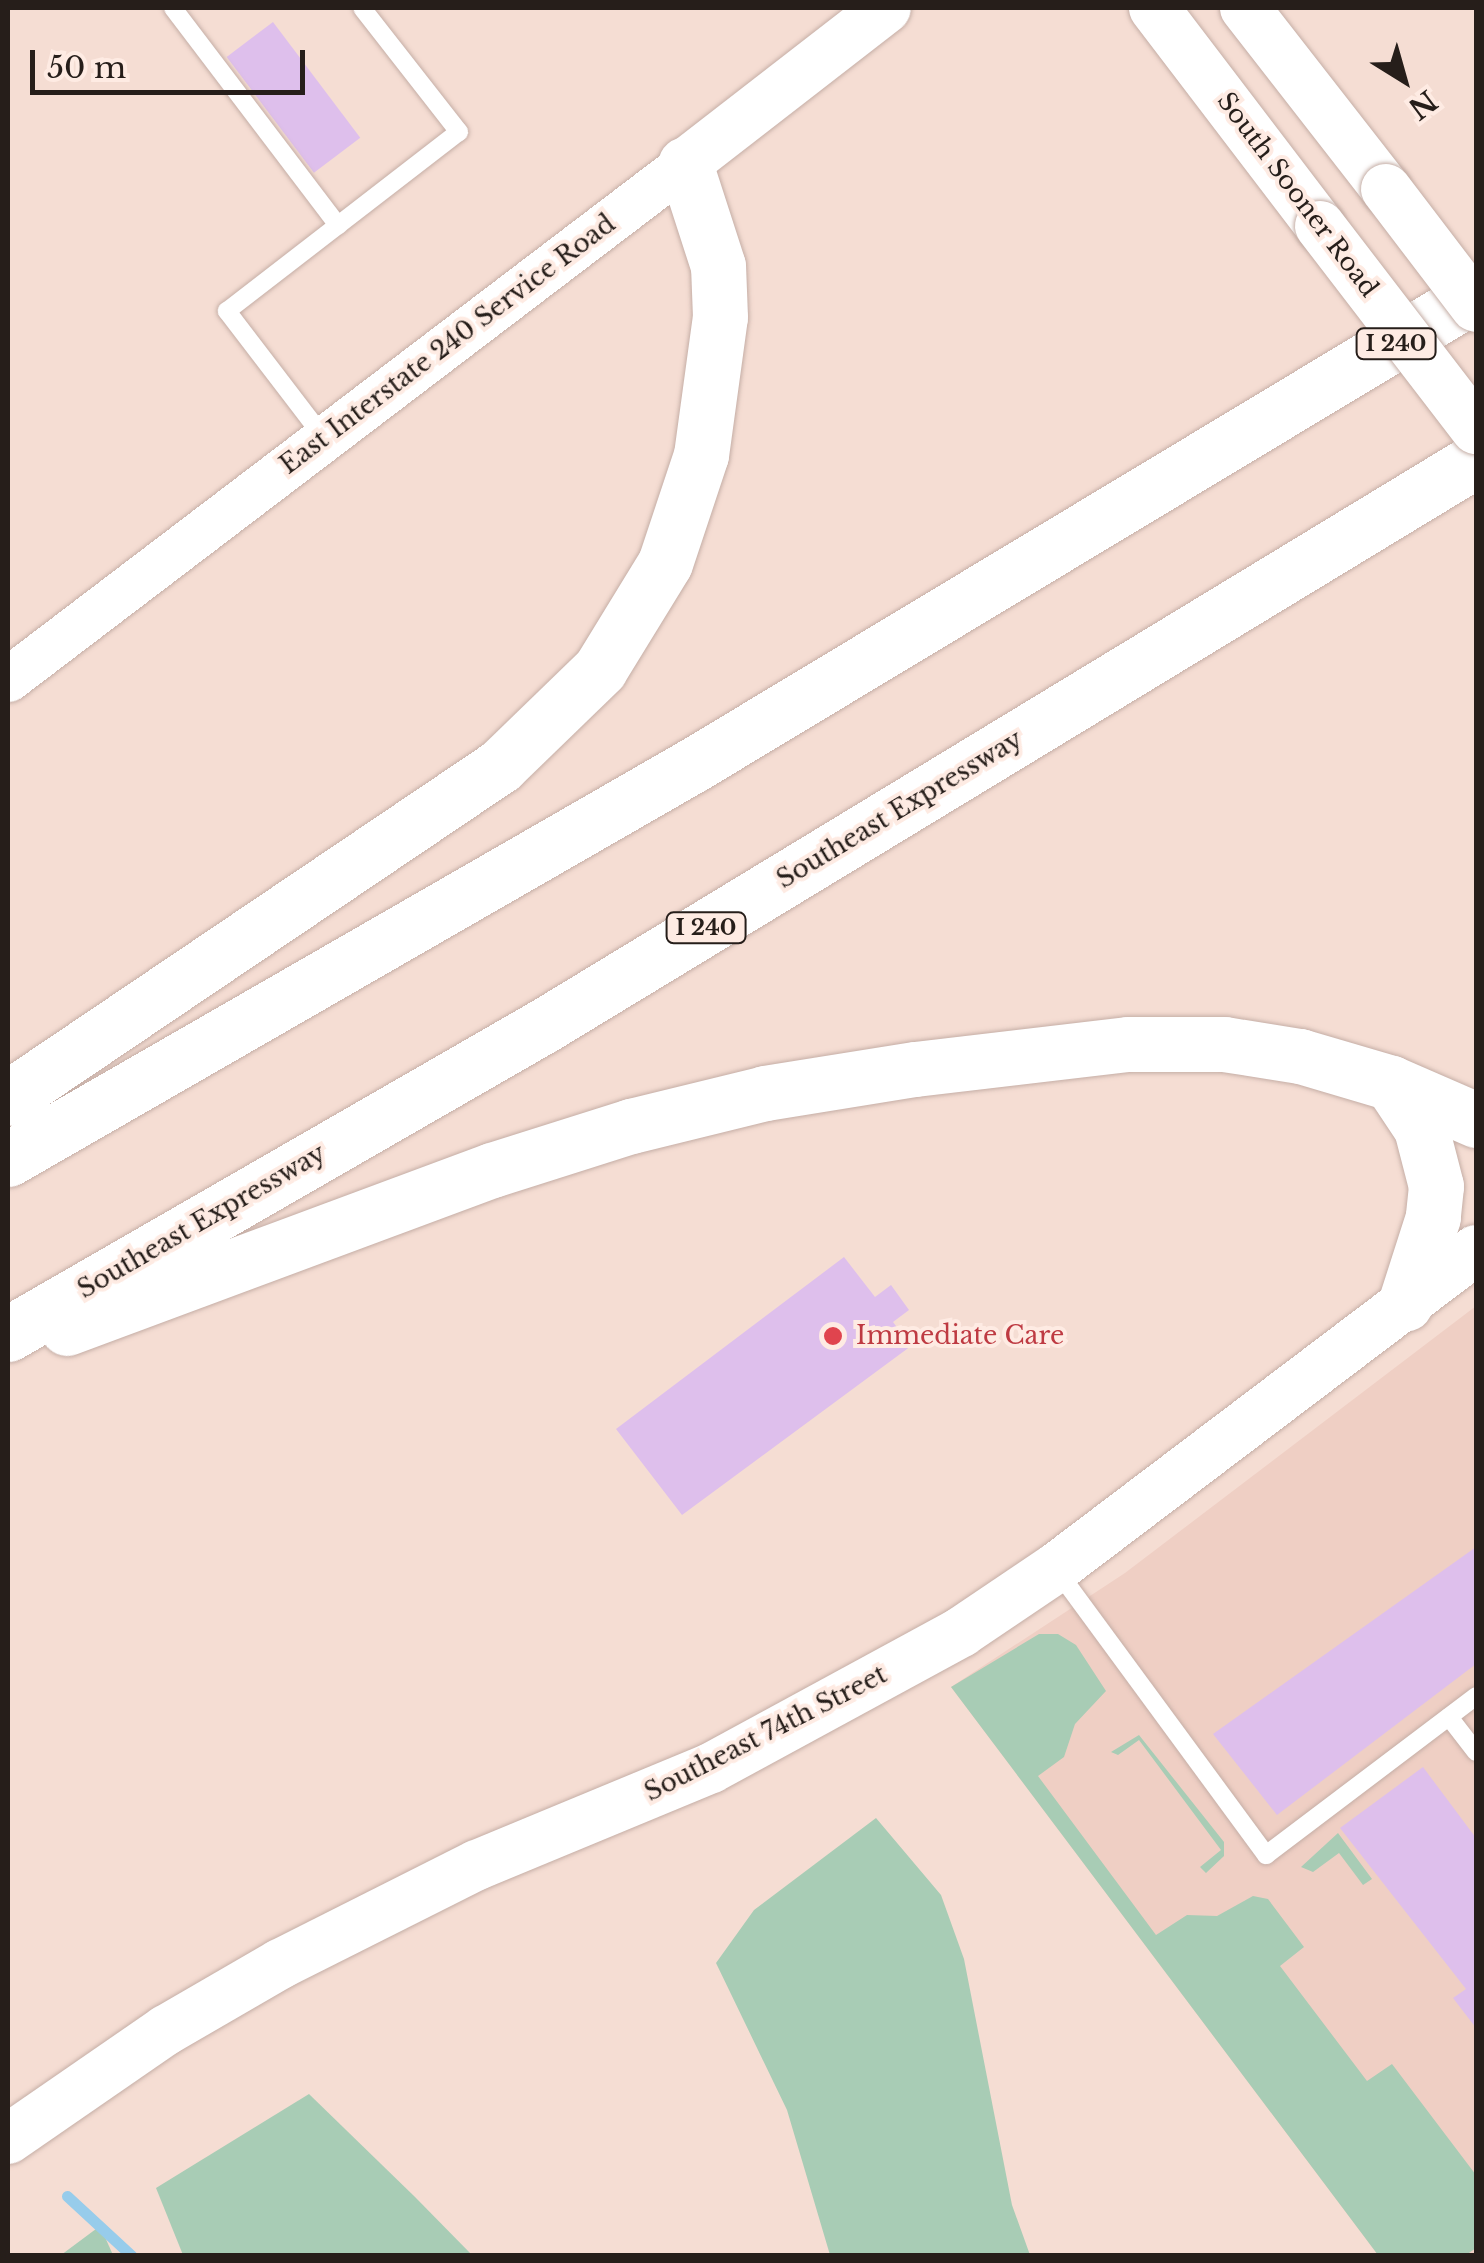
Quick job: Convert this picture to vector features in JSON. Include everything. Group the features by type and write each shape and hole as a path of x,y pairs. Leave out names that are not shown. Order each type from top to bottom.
{"highway":[{"path":"8,1098 500,766 600,669 665,563 701,455 720,317 718,266 685,164"},
{"name":"I 240","path":"8,1158 695,764 1476,294"},
{"name":"Southeast Expressway","path":"8,1334 545,1025 1476,460"},
{"path":"8,1349 492,1170 765,1093 1128,1044 1224,1044 1300,1056 1391,1083 1476,1120"},
{"path":"1391,1083 1421,1128 1436,1186 1434,1217 1406,1304"}],"main road":[{"name":"East Interstate 240 Service Road","path":"685,164 886,8"},
{"name":"South Sooner Road","path":"1154,8 1476,429"},
{"path":"1246,8 1476,307"},
{"name":"Southeast 74th Street","path":"8,2139 166,2030 280,1964 477,1866 712,1768 960,1632 1056,1568 1476,1250"}],"street":[{"name":"East Interstate 240 Service Road","path":"8,679 685,164"}],"lane":[{"path":"174,8 338,226"},
{"path":"324,438 227,311 458,132 362,8"},
{"path":"1056,1568 1266,1855 1476,1696"},
{"path":"1449,1717 1476,1752"}],"shaded area":[{"path":"1476,1306 1476,2255 1378,2255 951,1687 1125,1573"}],"green space":[{"path":"1039,1634 1058,1634 1076,1645 1106,1691 1075,1724 1064,1757 1038,1776 1156,1935 1187,1915 1217,1916 1253,1896 1268,1899 1304,1947 1280,1966 1367,2081 1392,2064 1476,2175 1476,2248 1466,2255 1378,2255 951,1687"},
{"path":"1139,1735 1224,1842 1224,1856 1206,1873 1200,1867 1221,1850 1139,1740 1118,1755 1111,1752"},
{"path":"876,1818 941,1895 964,1959 1012,2205 1030,2255 830,2255 787,2110 716,1963 754,1910"},
{"path":"1338,1833 1372,1879 1363,1885 1339,1853 1313,1872 1301,1867"},
{"path":"309,2094 472,2255 183,2255 156,2188"},
{"path":"100,2226 113,2255 61,2255"}],"building":[{"path":"273,22 360,138 314,173 227,57"},
{"path":"844,1257 875,1297 891,1285 909,1310 893,1322 911,1346 682,1515 616,1429"},
{"path":"1476,1547 1476,1664 1277,1815 1213,1734"},
{"path":"1423,1767 1476,1838 1476,2028 1453,1998 1466,1989 1340,1828"}],"waterway":[{"path":"67,2196 132,2256"}],"place":[{"name":"Immediate Care","path":"833,1336"}]}
